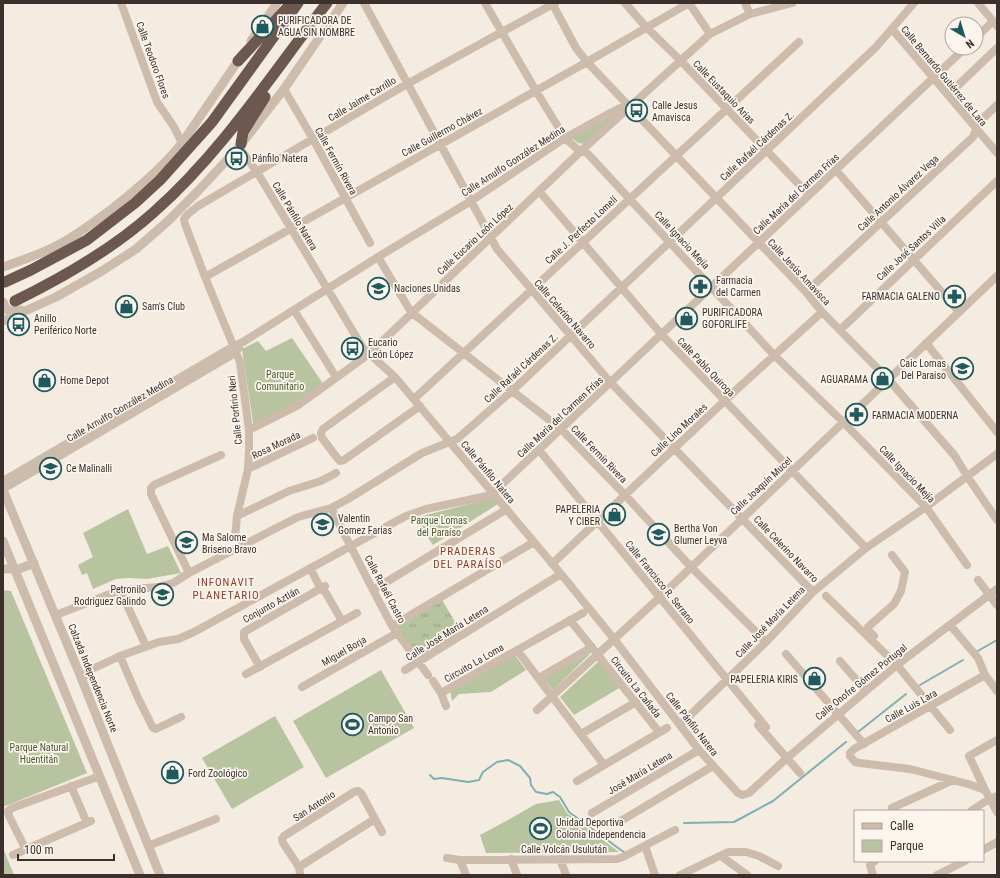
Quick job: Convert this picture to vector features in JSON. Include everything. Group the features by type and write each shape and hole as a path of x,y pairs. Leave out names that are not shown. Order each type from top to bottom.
{"highway":[{"path":"238,61 292,3"},
{"path":"5,282 87,240 135,203 160,180 212,122 298,3"},
{"path":"15,301 51,284 104,251 154,212 208,158 256,98 327,3"},
{"path":"240,146 243,132 274,82 288,54"}],"street":[{"name":"Calle Teodoro Flores","path":"121,3 157,102 174,127 182,143"},
{"path":"3,268 56,247 91,225 127,197 155,172 182,143 277,3"},
{"path":"3,321 56,298 73,288 136,248 167,222 240,146 284,89 343,3"},
{"name":"Calle Celerino Navarro","path":"364,3 441,144 496,250 611,383 814,592"},
{"name":"Calle Ignacio Mejía","path":"485,3 565,138 576,148 588,154 774,355 843,422 926,507 967,565"},
{"name":"Calle Jaime Carrillo","path":"184,219 198,206 407,84 553,3"},
{"name":"Calle Jesús Amavisca","path":"553,3 576,48 587,62 806,292 822,312 888,379 955,456 997,520"},
{"name":"Calle Eustaquio Arias","path":"625,3 646,27 681,61 809,195"},
{"path":"689,3 710,34"},
{"name":"Calle Guillermo Chávez","path":"205,277 536,91 689,3"},
{"path":"745,3 750,14"},
{"name":"Calle Arnulfo González Medina","path":"3,481 235,349 243,342 327,288 471,201 565,138 620,108 629,106 710,34 750,14 792,3"},
{"name":"Calle Rafaél Cárdenas Z.","path":"56,616 120,590 158,587 173,583 189,573 298,517 331,508 419,455 461,436 571,336 876,47 914,3"},
{"path":"984,32 995,24 980,6 990,3"},
{"name":"Calle Bernardo Gutiérrez de Lara","path":"892,29 997,153"},
{"name":"Calle J. Perfecto Lomelí","path":"414,399 799,42"},
{"path":"948,96 997,48"},
{"name":"Calle María del Carmen Frías","path":"83,673 146,646 178,639 194,632 406,516 426,509 487,496 493,493 956,56"},
{"name":"Calle Fermín Rivera","path":"284,89 370,243"},
{"name":"Calle Antonio Álvarez Vega","path":"806,292 973,137 979,122 997,105"},
{"name":"Calle Eucario León López","path":"249,430 296,406 369,354 411,312 629,106"},
{"name":"Calle Pánfilo Natera","path":"240,146 292,229 363,348 396,377 561,574 699,750 742,796"},
{"path":"836,170 958,312"},
{"name":"Calle José Santos Villa","path":"840,330 997,181"},
{"name":"Calle Pablo Quiroga","path":"539,191 662,335 866,548"},
{"name":"Calle Porfirio Neri","path":"184,219 205,277 240,362 249,430 248,469 237,516 235,538"},
{"name":"Calle Fermín Rivera","path":"378,257 411,312 561,429 625,495 690,567 766,642"},
{"name":"Calle Joaquín Mucel","path":"538,710 660,597 997,276"},
{"path":"3,302 7,310 13,312 30,309"},
{"path":"294,310 336,377"},
{"name":"Calle Lino Morales","path":"552,564 724,401 822,312"},
{"path":"926,343 997,432"},
{"name":"Calle Arnulfo González Medina","path":"3,489 230,356 235,349"},
{"path":"396,377 324,429 321,433 322,438 338,459 340,461 344,460 420,406"},
{"name":"Rosa Morada","path":"248,469 313,438"},
{"name":"Calle Francisco R. Serrano","path":"539,450 728,680 762,726 800,773"},
{"name":"Calle José María Letena","path":"680,725 728,680 814,592 866,548 926,507 997,454"},
{"path":"189,573 151,494 151,488 154,485 221,455"},
{"path":"237,516 289,491 321,481 336,473"},
{"name":"Calzada Independencia Norte","path":"3,489 56,616 83,673 160,875"},
{"name":"Calle Rafaél Castro","path":"331,508 372,590 395,629 441,693 446,706"},
{"path":"372,590 507,509"},
{"path":"3,541 140,875"},
{"name":"Miguel Borja","path":"302,687 534,542"},
{"path":"892,555 905,572 902,591 894,604 868,627 871,634 891,654 895,663"},
{"path":"3,569 15,570 34,563"},
{"path":"312,567 342,621"},
{"name":"Calle José María Letena","path":"405,670 561,574"},
{"path":"978,580 997,605"},
{"name":"Calle Onofre Gómez Portugal","path":"742,796 748,793 866,691 895,663 950,625 997,589"},
{"path":"120,590 146,646"},
{"name":"Conjunto Aztlán","path":"260,667 244,638 244,632 324,590"},
{"path":"826,596 895,663 950,730"},
{"path":"246,674 357,613"},
{"name":"Circuito La Loma","path":"441,693 582,613"},
{"path":"570,620 598,654"},
{"path":"950,625 978,658 985,675 996,688"},
{"path":"539,678 592,646"},
{"name":"Circuito La Loma","path":"517,650 552,696"},
{"name":"Circuito La Cañada","path":"598,654 660,732"},
{"path":"786,654 864,744"},
{"path":"120,656 153,728 156,729 181,717"},
{"path":"840,661 866,691"},
{"name":"Calle Luis Lara","path":"953,780 910,769 855,762 850,756 852,751 985,675"},
{"path":"552,696 604,765"},
{"path":"581,734 636,702"},
{"name":"Circuito La Cañada","path":"577,781 667,728"},
{"path":"997,740 969,756 985,790 993,798 997,812"},
{"name":"José María Letena","path":"592,813 699,750"},
{"path":"619,822 713,766"},
{"path":"26,850 8,811 12,808 100,776"},
{"path":"892,808 953,780 985,790"},
{"path":"13,855 89,822 70,786"},
{"name":"San Antonio","path":"375,819 299,871 282,839 290,832 354,792 358,791 361,793 375,819 382,832"},
{"path":"973,810 993,798"},
{"path":"148,846 216,819"},
{"name":"Calle Volcán Usulután","path":"447,858 460,860 617,859 675,830"},
{"path":"984,849 997,842"},
{"path":"645,846 655,875"},
{"path":"680,875 728,852 746,852 760,856 778,866"},
{"path":"721,856 747,875"},
{"path":"512,859 517,875"},
{"path":"560,859 566,875"},
{"path":"460,860 466,875"},
{"path":"937,875 963,862"},
{"path":"873,863 873,875"}],"green space":[{"path":"611,115 616,116 585,144 578,143 572,138"},
{"name":"Parque Comunitario","path":"292,338 326,388 254,429 242,349 258,341 266,351"},
{"name":"Parque Lomas del Paraíso","path":"493,498 498,504 433,545 414,518"},
{"path":"128,509 147,554 168,546 181,573 147,579 116,579 93,589 87,573 82,575 78,565 93,557 83,533"},
{"name":"Parque Natural Huentitán","path":"3,590 11,591 87,773 3,807"},
{"path":"441,598 462,634 419,661 393,627"},
{"path":"592,652 553,690 543,678"},
{"path":"514,654 526,670 491,692 459,694 452,701 450,690"},
{"path":"600,660 621,687 574,715 560,697"},
{"name":"Campo San Antonio","path":"381,670 414,728 326,778 293,721"},
{"path":"275,716 304,767 232,809 202,758"},
{"name":"Unidad Deportiva Colonia Independencia","path":"559,800 567,813 619,852 486,853 480,835 536,804"},
{"path":"3,848 14,875 3,875"}],"waterway":[{"path":"976,652 997,640"},
{"path":"920,685 963,660"},
{"path":"858,732 906,694"},
{"path":"684,823 734,822 773,801 846,742"},
{"path":"430,775 434,779 442,778 468,782 479,780 483,772 497,762 508,760 520,766 530,778 531,785 536,792 547,794 553,792 560,797 569,812 625,853"}],"place":[{"name":"PURIFICADORA DE AGUA SIN NOMBRE","path":"262,26"},
{"name":"Calle Jesus Amavisca","path":"636,111"},
{"name":"Pánfilo Natera","path":"236,158"},
{"name":"Farmacia del Carmen","path":"700,286"},
{"name":"Naciones Unidas","path":"378,288"},
{"name":"FARMACIA GALENO","path":"955,296"},
{"name":"Sam's Club","path":"127,306"},
{"name":"PURIFICADORA GOFORLIFE","path":"686,318"},
{"name":"Anillo Periférico Norte","path":"19,324"},
{"name":"Eucario León López","path":"353,348"},
{"name":"Caic Lomas Del Paraiso","path":"962,369"},
{"name":"AGUARAMA","path":"883,379"},
{"name":"Home Depot","path":"45,380"},
{"name":"FARMACIA MODERNA","path":"856,415"},
{"name":"Ce Malinalli","path":"50,468"},
{"name":"PAPELERIA Y CIBER","path":"615,515"},
{"name":"Valentin Gomez Farias","path":"322,524"},
{"name":"Bertha Von Glumer Leyva","path":"658,534"},
{"name":"Ma Salome Briseno Bravo","path":"187,543"},
{"name":"Petronilo Rodriguez Galindo","path":"162,595"},
{"name":"PAPELERIA KIRIS","path":"814,679"},
{"name":"Campo San Antonio","path":"353,724"},
{"name":"Ford Zoológico","path":"172,773"},
{"name":"Unidad Deportiva Colonia Independencia","path":"540,828"}],"district":[{"name":"PRADERAS DEL PARAÍSO","path":"468,557"},
{"name":"INFONAVIT PLANETARIO","path":"226,588"}]}
